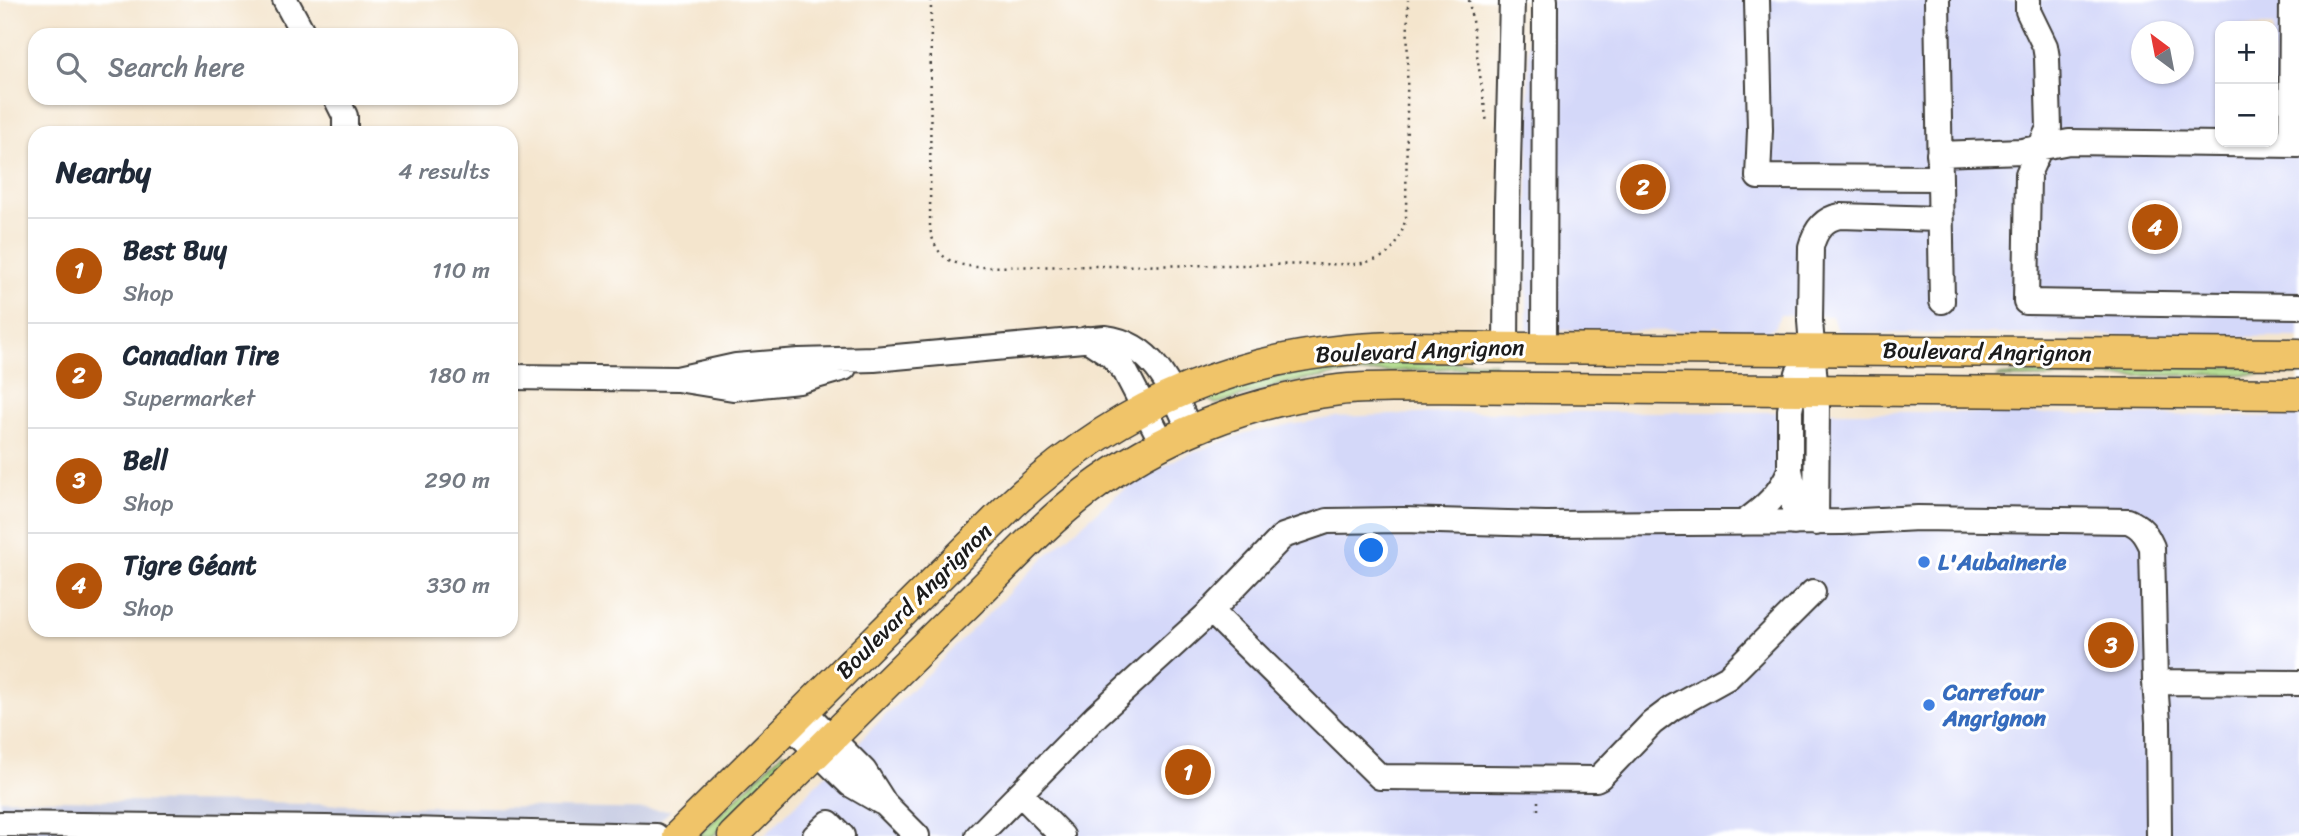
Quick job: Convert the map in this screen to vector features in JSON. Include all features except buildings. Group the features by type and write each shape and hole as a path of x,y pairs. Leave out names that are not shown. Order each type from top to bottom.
{"main road":[{"name":"Boulevard Angrignon","path":"678,836 1035,483 1086,443 1145,408 1173,394 1261,363 1318,352 1374,348 2299,354"},
{"name":"Boulevard Angrignon","path":"733,836 1071,504 1118,469 1163,444 1190,431 1268,403 1364,388 2299,394"}],"lane":[{"path":"285,0 300,28"},
{"path":"1506,348 1512,0"},
{"path":"1544,348 1545,0"},
{"path":"1757,0 1760,130 1758,177 1939,166 2070,142 2295,145 2292,0"},
{"path":"1937,0 1942,301"},
{"path":"2028,0 2028,11 2045,46 2047,58 2049,128 2028,174 2026,302 2299,306"},
{"path":"340,105 345,116 345,126"},
{"path":"1805,523 1790,470 1790,410 1805,390 1810,321 1811,247 1814,236 1825,222 1840,216 1939,219"},
{"path":"1087,339 1117,361 1163,444"},
{"path":"518,377 677,379 736,366 874,359 1087,339 1115,339 1156,365 1190,431"},
{"path":"1805,390 1817,408 1805,523"},
{"path":"1743,523 1772,500 1790,470"},
{"path":"978,836 1097,715 1211,611 1283,536 1326,521 1805,523 1917,518 2128,521 2147,534 2152,547 2159,836"},
{"path":"1211,611 1380,777 1596,779 1600,778 1652,723 1672,708 1728,677 1813,592"},
{"path":"2155,682 2299,683"},
{"path":"797,718 825,746 864,771 885,804 917,836"},
{"path":"1020,793 1062,836"},
{"path":"816,836 829,823 842,836"},
{"path":"0,824 300,827 656,836"}],"path":[{"path":"930,0 930,229 933,244 943,257 957,265 976,267 1357,264 1378,260 1393,250 1401,237 1406,217 1408,0"},
{"path":"1469,0 1488,126"}],"shaded area":[{"path":"1529,0 2299,0 2299,337 1849,333 1835,326 1832,316 1780,315 1775,327 1764,332 1723,332 1722,326 1714,326 1713,331 1527,330"},
{"name":"Carrefour Angrignon","path":"1475,412 1907,412 2299,417 2299,836 764,836 1045,557 1116,495 1178,458 1246,433 1335,417"},
{"path":"0,799 671,810 644,836 0,836"}],"green space":[{"path":"1494,362 1495,365 1335,375 1283,384 1216,404 1209,400 1213,394 1279,376 1346,365"},
{"path":"2102,367 2299,367 2299,374 1997,378"},
{"path":"783,752 791,759 713,836 698,836"}],"place":[{"name":"Canadian Tire","path":"1643,187"},
{"name":"Tigre Géant","path":"2155,227"},
{"name":"L'Aubainerie","path":"1924,562"},
{"name":"Bell","path":"2111,645"},
{"name":"Carrefour Angrignon","path":"1929,705"},
{"name":"Best Buy","path":"1188,772"}]}
